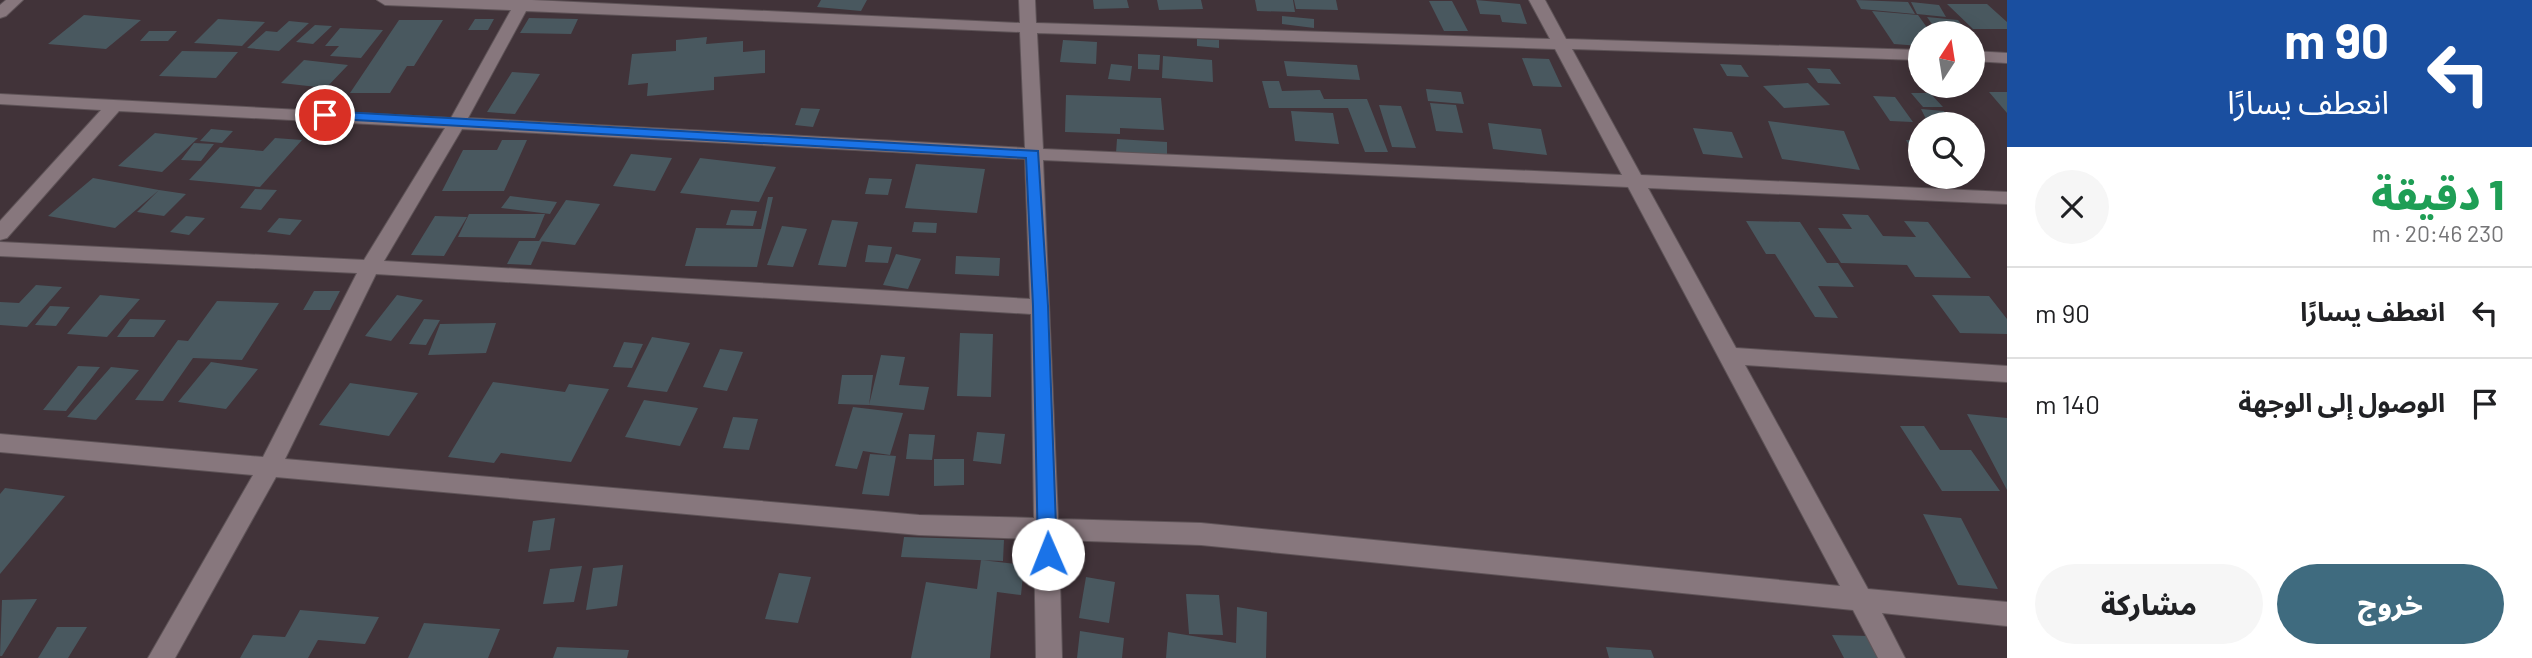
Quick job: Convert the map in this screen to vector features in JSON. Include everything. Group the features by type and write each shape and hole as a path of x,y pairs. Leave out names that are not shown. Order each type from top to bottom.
{"street":[{"path":"0,13 15,0"},
{"path":"385,0 522,3 1028,28 1908,55"},
{"path":"1027,0 1041,306 1049,658"},
{"path":"1537,0 1892,658"},
{"path":"161,658 270,466 370,267 457,122 522,3"},
{"path":"1985,57 2007,58"},
{"path":"0,99 1033,154 2007,198"},
{"path":"0,233 115,104"},
{"path":"0,249 370,267 1041,306"},
{"path":"1731,356 2007,374"},
{"path":"0,443 919,526 1201,534 2007,614"}],"building":[{"path":"821,0 867,0 861,11 817,7"},
{"path":"1093,0 1127,0 1129,8 1094,9"},
{"path":"1157,0 1201,0 1203,9 1159,10"},
{"path":"1255,0 1293,0 1295,12 1257,11"},
{"path":"1294,0 1336,0 1338,10 1296,9"},
{"path":"1476,0 1520,4 1527,24 1502,22 1500,15 1480,14"},
{"path":"1856,0 1908,2 1915,14 1861,9"},
{"path":"1429,1 1452,1 1468,31 1444,31"},
{"path":"1911,2 1939,5 1946,17 1917,14"},
{"path":"1947,4 1987,4 2007,22 2007,29 1985,29 1985,21 1965,21"},
{"path":"1872,11 1918,15 1922,21 1908,21 1908,45 1894,44"},
{"path":"84,15 141,20 106,49 48,44"},
{"path":"1282,16 1314,19 1314,28 1282,24"},
{"path":"1927,17 1959,21 1930,21"},
{"path":"529,18 578,19 571,34 520,33"},
{"path":"218,19 265,22 242,46 194,43"},
{"path":"475,19 494,19 488,30 468,30"},
{"path":"399,20 443,20 414,66 407,66 390,93 350,93"},
{"path":"289,21 309,23 279,51 247,48 266,31 277,32"},
{"path":"315,25 332,26 313,44 296,42"},
{"path":"340,28 383,30 361,58 330,56 339,46 325,46"},
{"path":"149,31 177,31 168,41 140,41"},
{"path":"707,37 706,44 743,41 743,52 765,50 765,73 714,77 714,90 647,96 648,83 628,85 632,54 676,51 676,40"},
{"path":"1197,39 1219,40 1219,48 1197,46"},
{"path":"1063,40 1097,42 1096,64 1060,62"},
{"path":"182,51 238,52 216,78 159,76"},
{"path":"1138,54 1160,55 1159,70 1138,69"},
{"path":"1163,56 1212,60 1213,82 1162,78"},
{"path":"1522,58 1549,59 1562,87 1533,86"},
{"path":"304,60 348,65 326,88 281,83"},
{"path":"1284,61 1357,65 1360,80 1287,76"},
{"path":"1111,64 1132,66 1130,81 1108,79"},
{"path":"1720,64 1741,65 1749,77 1727,76"},
{"path":"1807,68 1830,69 1841,84 1818,83"},
{"path":"512,72 540,74 515,114 487,112"},
{"path":"1262,81 1279,81 1282,91 1320,90 1324,99 1367,99 1388,152 1365,152 1348,108 1269,108"},
{"path":"1808,83 1830,105 1784,108 1763,86"},
{"path":"1426,89 1461,92 1464,104 1428,101"},
{"path":"1989,92 2007,92 2007,113"},
{"path":"1066,95 1161,98 1164,130 1120,128 1120,134 1065,132"},
{"path":"1873,96 1895,97 1908,115 1908,122 1890,121"},
{"path":"1915,98 1935,98 1943,107 1923,107"},
{"path":"1430,103 1456,105 1463,133 1436,131"},
{"path":"1379,105 1401,106 1416,148 1392,147"},
{"path":"801,108 820,109 813,127 795,125"},
{"path":"1921,109 1945,112 1922,112"},
{"path":"1291,111 1333,113 1339,144 1295,141"},
{"path":"1768,121 1844,131 1860,170 1782,159"},
{"path":"1488,123 1541,129 1547,155 1493,149"},
{"path":"1693,128 1732,132 1743,158 1703,154"},
{"path":"211,129 233,131 222,143 200,141"},
{"path":"155,133 198,138 162,172 118,166"},
{"path":"275,138 302,140 260,187 189,180 220,147 263,151"},
{"path":"1117,139 1167,142 1167,156 1116,153"},
{"path":"502,140 527,140 504,191 442,191 463,150 497,150"},
{"path":"194,143 214,144 201,161 181,160"},
{"path":"631,154 672,158 655,191 613,186"},
{"path":"700,158 776,167 759,202 680,193"},
{"path":"916,164 985,169 977,213 905,208"},
{"path":"93,178 159,190 115,228 48,216"},
{"path":"869,178 892,179 888,195 865,194"},
{"path":"255,189 277,190 261,210 240,208"},
{"path":"159,190 186,194 164,216 137,212"},
{"path":"510,196 557,202 550,214 501,208"},
{"path":"768,197 773,197 757,267 685,266 696,228 761,229"},
{"path":"566,200 600,204 575,245 539,241"},
{"path":"731,210 757,211 753,226 726,225"},
{"path":"469,214 545,214 535,238 458,237"},
{"path":"1842,214 1868,215 1883,236 1916,237 1904,221 1928,222 1971,278 1915,277 1907,265 1841,263 1818,228 1852,229"},
{"path":"186,216 205,218 189,235 170,232"},
{"path":"435,216 467,217 444,256 411,255"},
{"path":"279,218 302,220 290,235 267,232"},
{"path":"832,220 858,222 846,267 818,265"},
{"path":"1746,221 1800,222 1827,263 1838,263 1854,287 1818,286 1838,318 1815,317 1775,254 1766,254"},
{"path":"914,222 937,223 936,233 912,232"},
{"path":"782,226 807,229 793,267 767,265"},
{"path":"519,241 542,241 531,265 507,264"},
{"path":"868,245 892,247 888,263 865,262"},
{"path":"896,254 921,259 908,289 883,285"},
{"path":"956,256 1000,258 999,276 955,274"},
{"path":"36,285 62,287 27,327 0,325 0,302 19,303"},
{"path":"314,291 340,291 330,310 303,310"},
{"path":"100,295 140,299 107,337 67,334"},
{"path":"397,295 423,300 391,341 365,336"},
{"path":"1932,295 1989,296 2007,319 2007,334 1960,333"},
{"path":"217,301 279,303 242,360 193,358 163,401 135,400 178,340 188,341"},
{"path":"50,306 70,307 56,326 35,325"},
{"path":"130,319 166,320 154,337 117,337"},
{"path":"424,319 440,320 426,345 409,344"},
{"path":"496,323 486,353 428,355 440,324"},
{"path":"960,333 993,334 991,397 957,396"},
{"path":"652,337 690,343 667,392 627,387"},
{"path":"624,342 643,344 632,368 613,367"},
{"path":"720,349 743,352 727,391 703,387"},
{"path":"881,355 905,357 899,385 929,387 924,410 869,405"},
{"path":"211,362 258,369 226,409 178,402"},
{"path":"78,366 100,367 66,411 43,410"},
{"path":"111,367 139,370 96,420 67,417"},
{"path":"842,375 873,375 869,405 838,404"},
{"path":"493,382 565,392 569,384 609,389 571,462 501,453 494,463 448,457"},
{"path":"350,383 418,393 389,436 319,425"},
{"path":"644,400 698,408 680,446 625,437"},
{"path":"853,407 903,413 890,455 863,451 857,469 835,466"},
{"path":"1967,414 2007,418 2007,490"},
{"path":"733,417 758,419 749,450 723,448"},
{"path":"1900,426 1924,426 1940,450 1971,450 2000,491 1942,491"},
{"path":"977,432 1005,434 1001,464 973,461"},
{"path":"909,434 935,435 932,460 906,459"},
{"path":"870,454 896,456 889,496 862,494"},
{"path":"934,459 964,459 964,485 934,486"},
{"path":"5,488 65,496 0,574 0,494"},
{"path":"1923,514 1961,518 1998,589 1958,585"},
{"path":"555,518 550,550 528,552 533,521"},
{"path":"904,537 1004,540 1003,561 901,557"},
{"path":"981,560 1024,565 1021,595 997,592 990,658 911,658 926,582 977,589"},
{"path":"623,565 617,606 586,610 593,568"},
{"path":"582,566 574,602 543,604 550,569"},
{"path":"779,573 811,577 798,623 765,619"},
{"path":"1086,577 1115,582 1109,623 1079,618"},
{"path":"1186,594 1219,595 1223,635 1189,634"},
{"path":"37,599 2,656 0,656 2,600"},
{"path":"1237,607 1267,612 1266,658 1166,658 1168,632 1236,643"},
{"path":"300,610 379,617 365,644 318,640 308,658 240,658 253,635 285,637"},
{"path":"424,623 500,629 488,658 408,658"},
{"path":"57,627 87,627 68,658 38,658"},
{"path":"1080,631 1124,638 1122,658 1077,658"},
{"path":"1832,635 1869,636 1881,658 1844,658"},
{"path":"557,647 629,650 627,658 553,658"},
{"path":"1606,647 1651,650 1654,658 1609,658"}],"route":[{"path":"325,115 1033,154 1041,306 1048,554"}]}
